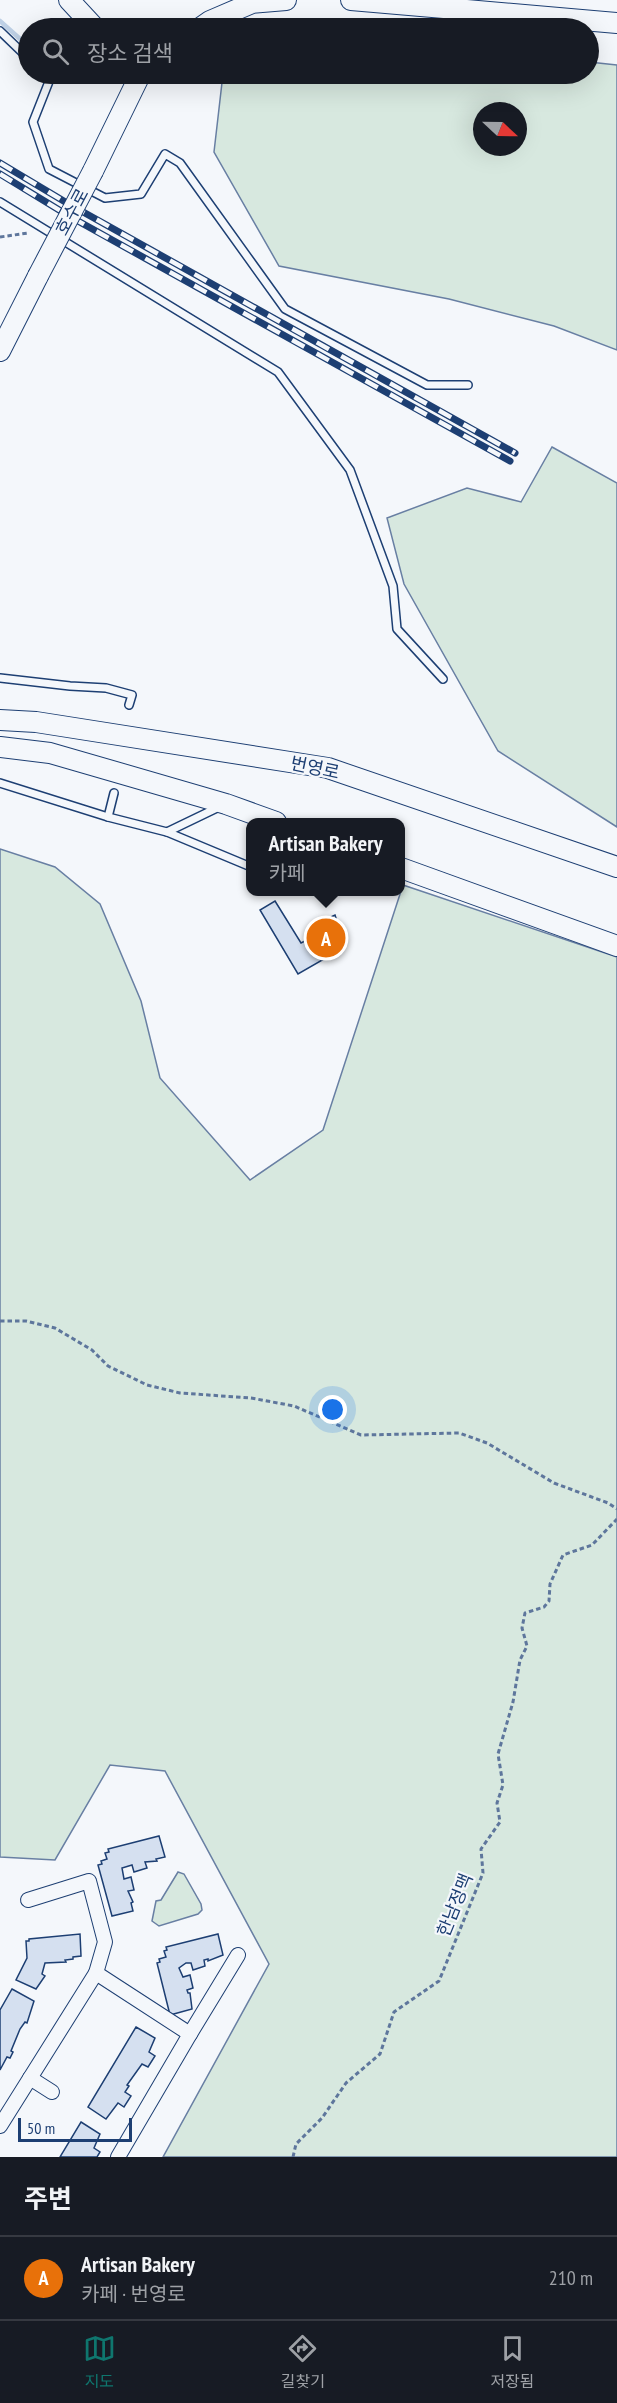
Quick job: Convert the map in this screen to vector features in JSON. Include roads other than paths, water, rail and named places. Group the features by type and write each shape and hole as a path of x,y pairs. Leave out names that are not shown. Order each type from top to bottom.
{"street":[{"path":"69,0 86,18"},
{"path":"217,18 252,3 286,0"},
{"path":"351,0 559,18"},
{"path":"599,21 617,23"},
{"name":"호수로","path":"0,351 93,171 135,84"},
{"name":"번영로","path":"0,720 36,722 328,768 617,867"},
{"path":"0,747 50,753 226,804 265,818"},
{"path":"405,869 617,946"},
{"path":"0,2126 96,1972 105,1942 88,1881 28,1900"},
{"path":"118,2157 238,1955"},
{"path":"96,1972 190,2034"},
{"path":"30,2078 52,2091"}],"lane":[{"path":"0,31 18,48"},
{"path":"48,84 33,122 49,169 105,198 141,194 165,154 180,163 285,309 427,385 468,385"},
{"path":"0,202 278,372 350,470 393,586 397,629 443,679"},
{"path":"0,678 106,688 132,695 129,705"},
{"path":"0,783 108,817 167,832 246,865"},
{"path":"108,817 114,793"},
{"path":"167,832 226,804"}],"waterway":[{"path":"0,21 18,37"}],"railway":[{"path":"0,163 67,203 515,453"},
{"path":"0,174 69,216 510,461"}],"place":[{"name":"Artisan Bakery","path":"326,938"}]}
